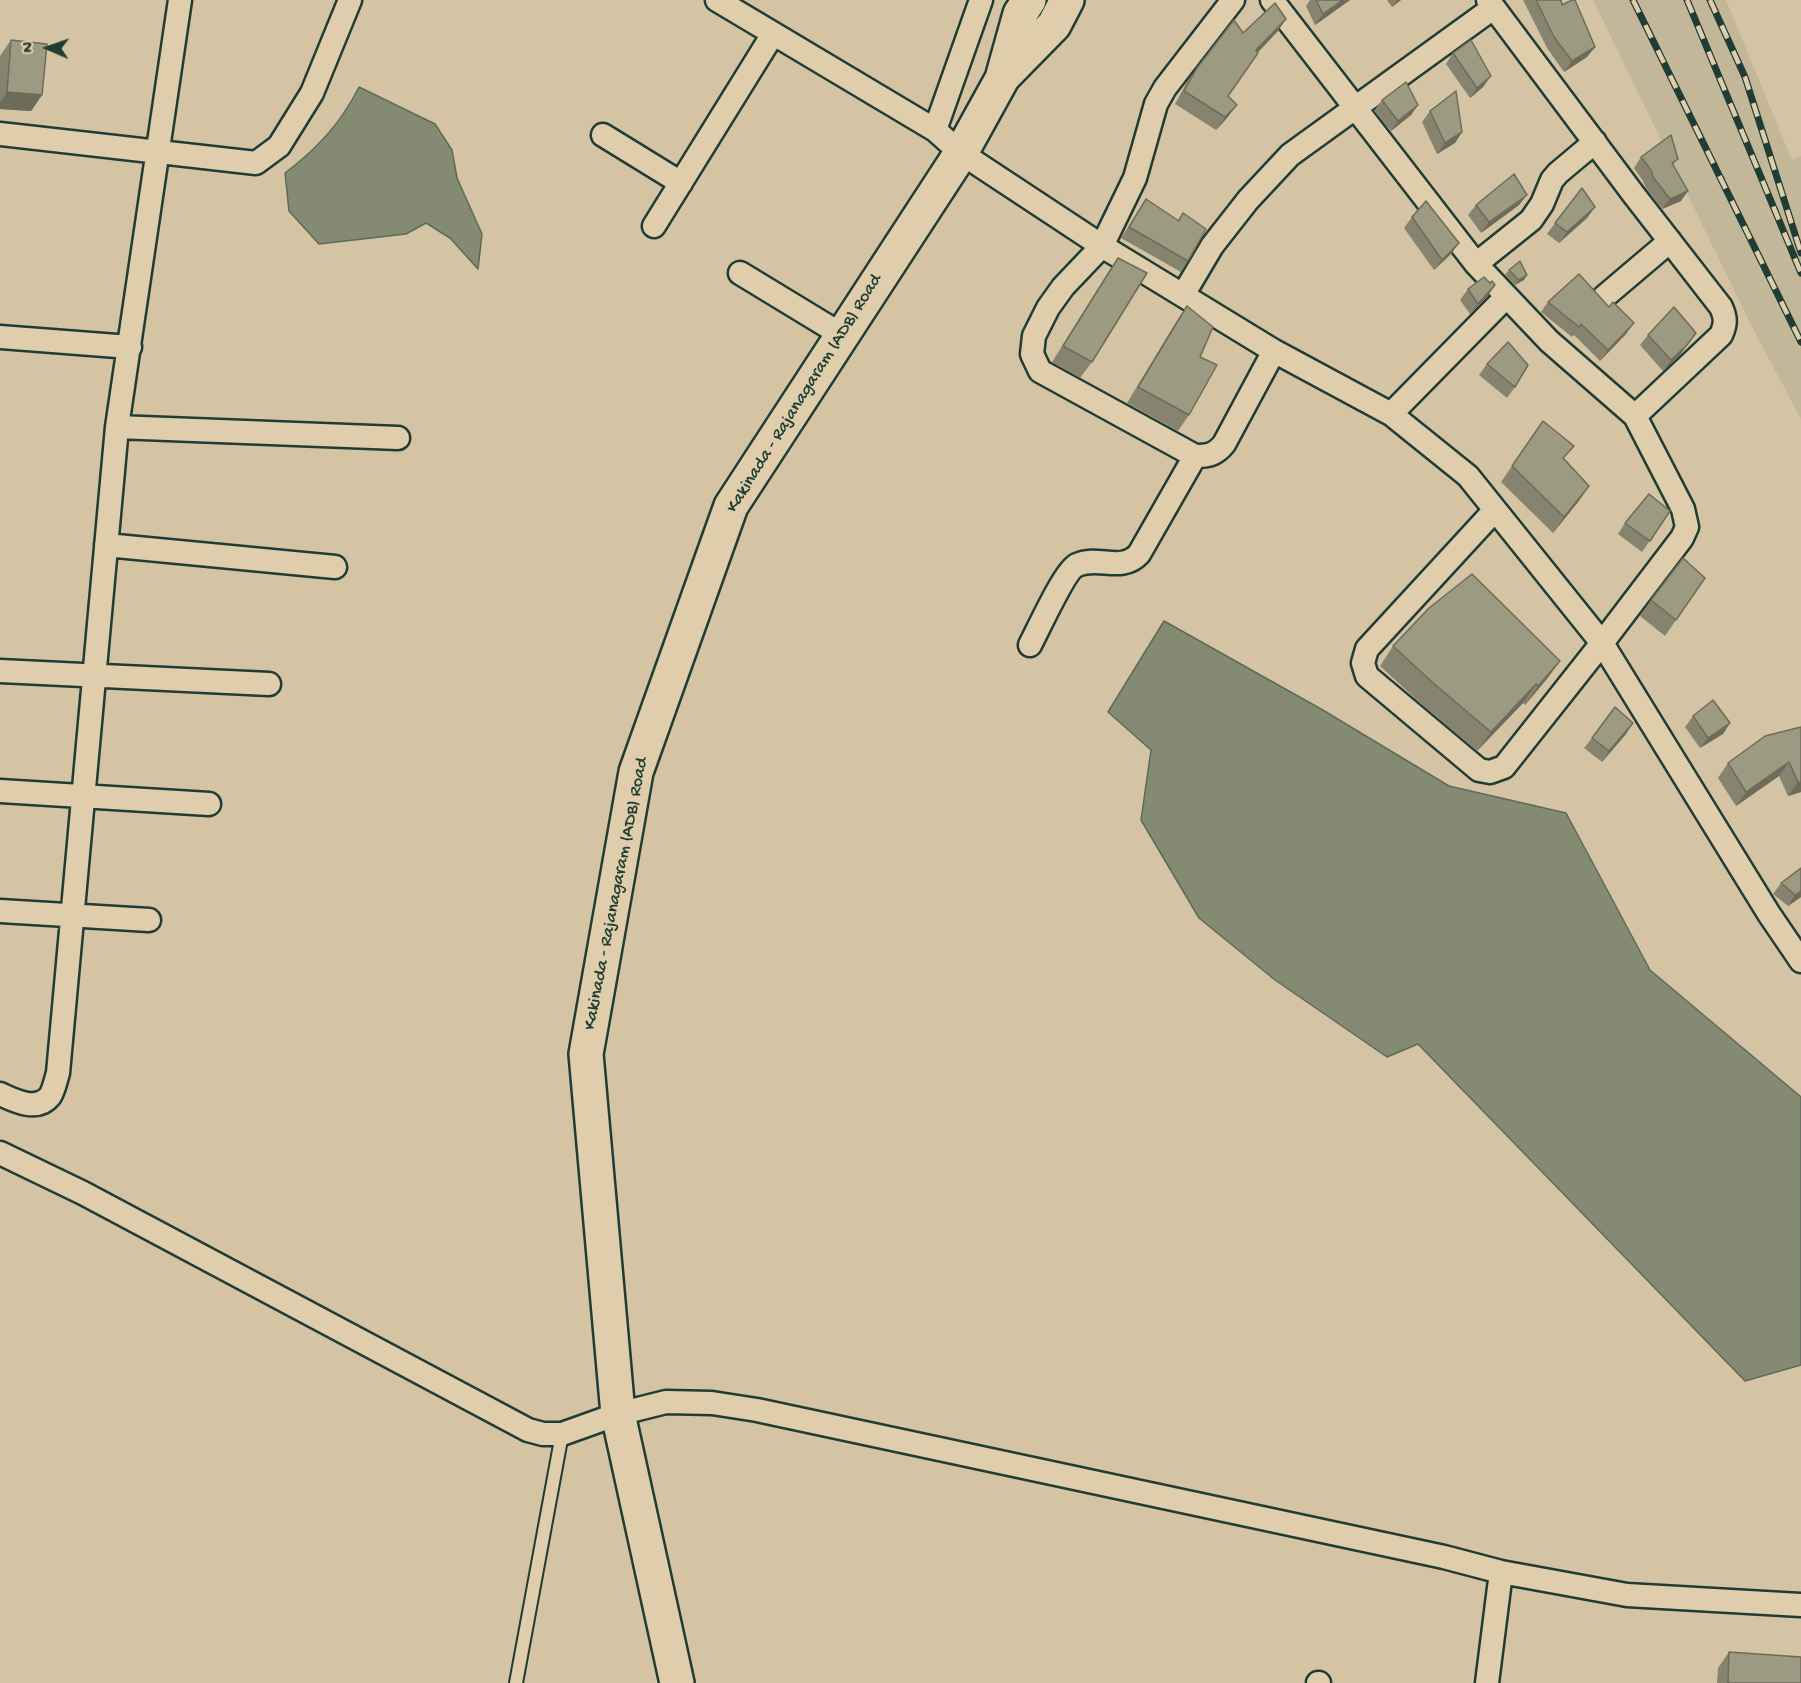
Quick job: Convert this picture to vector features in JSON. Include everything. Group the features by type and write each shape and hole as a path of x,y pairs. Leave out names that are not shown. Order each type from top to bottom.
{"main road":[{"path":"1003,77 1020,14 1029,0"},
{"name":"Kakinada - Rajanagaram (ADB) Road","path":"677,1683 618,1413 586,1054 636,772 731,506 961,153 1003,77 1054,25 1067,0"}],"street":[{"path":"0,1094 24,1104 40,1102 50,1095 58,1073 117,427 180,0"},
{"path":"0,134 158,150 256,163 279,146 312,93 350,0"},
{"path":"717,0 935,130 961,153 1102,246 1274,351 1391,414 1468,476 1602,643 1769,914 1801,961"},
{"path":"935,130 981,0"},
{"path":"1233,0 1155,104 1135,178 1102,246 1048,308 1034,336 1032,354 1040,370 1195,456 1209,456 1218,452 1224,444 1274,351"},
{"path":"1272,0 1357,107 1476,264 1548,341 1635,416 1683,509 1687,527 1682,538 1504,767 1490,772 1479,770 1367,676 1363,663 1367,649 1495,510"},
{"path":"1183,295 1212,246 1248,200 1290,155 1357,107 1491,4 1721,307 1726,325 1721,335 1635,416"},
{"path":"654,226 772,34"},
{"path":"603,135 681,183"},
{"path":"1476,264 1531,220 1542,204 1552,180 1595,142"},
{"path":"1604,297 1670,241"},
{"path":"740,273 842,335"},
{"path":"1391,414 1506,297"},
{"path":"0,337 130,347"},
{"path":"117,427 398,438"},
{"path":"1030,645 1066,576 1075,565 1091,561 1122,563 1132,561 1139,554 1195,456"},
{"path":"106,545 335,567"},
{"path":"0,670 269,684"},
{"path":"0,790 209,804"},
{"path":"0,911 149,921"},
{"path":"0,1154 83,1193 528,1430 543,1434 562,1434 618,1413 666,1402 712,1403 757,1410 1444,1557 1501,1572 1627,1595 1801,1605"},
{"path":"1487,1683 1501,1572"}],"lane":[{"path":"516,1683 562,1434"}],"shaded area":[{"path":"1593,0 1726,0 1792,160 1801,156 1801,419 1752,327"},
{"path":"359,87 435,124 452,150 457,178 482,234 478,269 450,238 426,223 406,234 319,244 289,211 285,173 308,154 336,124"},
{"path":"1164,621 1321,709 1449,786 1566,813 1650,970 1801,1097 1801,1365 1745,1381 1418,1044 1387,1057 1275,980 1199,918 1141,820 1151,750 1108,712"}],"building":[{"path":"1316,0 1343,0 1323,14"},
{"path":"1536,0 1561,0 1562,5 1575,0 1595,47 1572,61 1554,37"},
{"path":"1275,3 1286,19 1256,50 1258,53 1228,96 1237,105 1225,117 1184,91 1197,68 1234,20 1243,33"},
{"path":"11,40 47,44 42,95 7,92"},
{"path":"1471,40 1491,76 1477,88 1453,53"},
{"path":"1406,82 1418,105 1398,121 1382,100"},
{"path":"1456,91 1462,132 1445,143 1430,111"},
{"path":"1671,135 1678,159 1672,163 1688,191 1670,199 1641,157"},
{"path":"1514,174 1527,195 1489,222 1476,205"},
{"path":"1582,188 1595,207 1567,232 1555,223"},
{"path":"1146,199 1179,221 1183,213 1206,229 1188,261 1129,227"},
{"path":"1426,201 1459,243 1442,260 1412,217"},
{"path":"1118,258 1147,273 1092,362 1063,346"},
{"path":"1520,261 1527,275 1519,280 1509,270"},
{"path":"1579,274 1609,307 1613,302 1634,323 1608,350 1581,324 1579,327 1548,302"},
{"path":"1484,277 1495,285 1478,304 1468,289"},
{"path":"1187,306 1213,327 1200,357 1217,365 1189,415 1138,387"},
{"path":"1674,307 1696,333 1671,360 1648,335"},
{"path":"1508,342 1528,365 1515,387 1487,364"},
{"path":"1543,421 1574,446 1563,458 1589,486 1564,517 1512,466"},
{"path":"1649,494 1670,511 1650,541 1625,523"},
{"path":"1683,558 1705,578 1676,620 1651,600"},
{"path":"1472,574 1560,661 1491,732 1393,646 1429,608"},
{"path":"1713,700 1730,723 1708,738 1693,716"},
{"path":"1615,707 1633,723 1609,751 1592,738"},
{"path":"1801,727 1801,782 1798,782 1789,762 1746,792 1728,763 1765,736"},
{"path":"1801,868 1801,891 1795,895 1781,883"},
{"path":"1729,1652 1801,1657 1801,1683 1728,1683"}],"railway":[{"path":"1633,0 1801,342"},
{"path":"1687,0 1801,273"},
{"path":"1710,0 1745,77 1801,253"}]}
